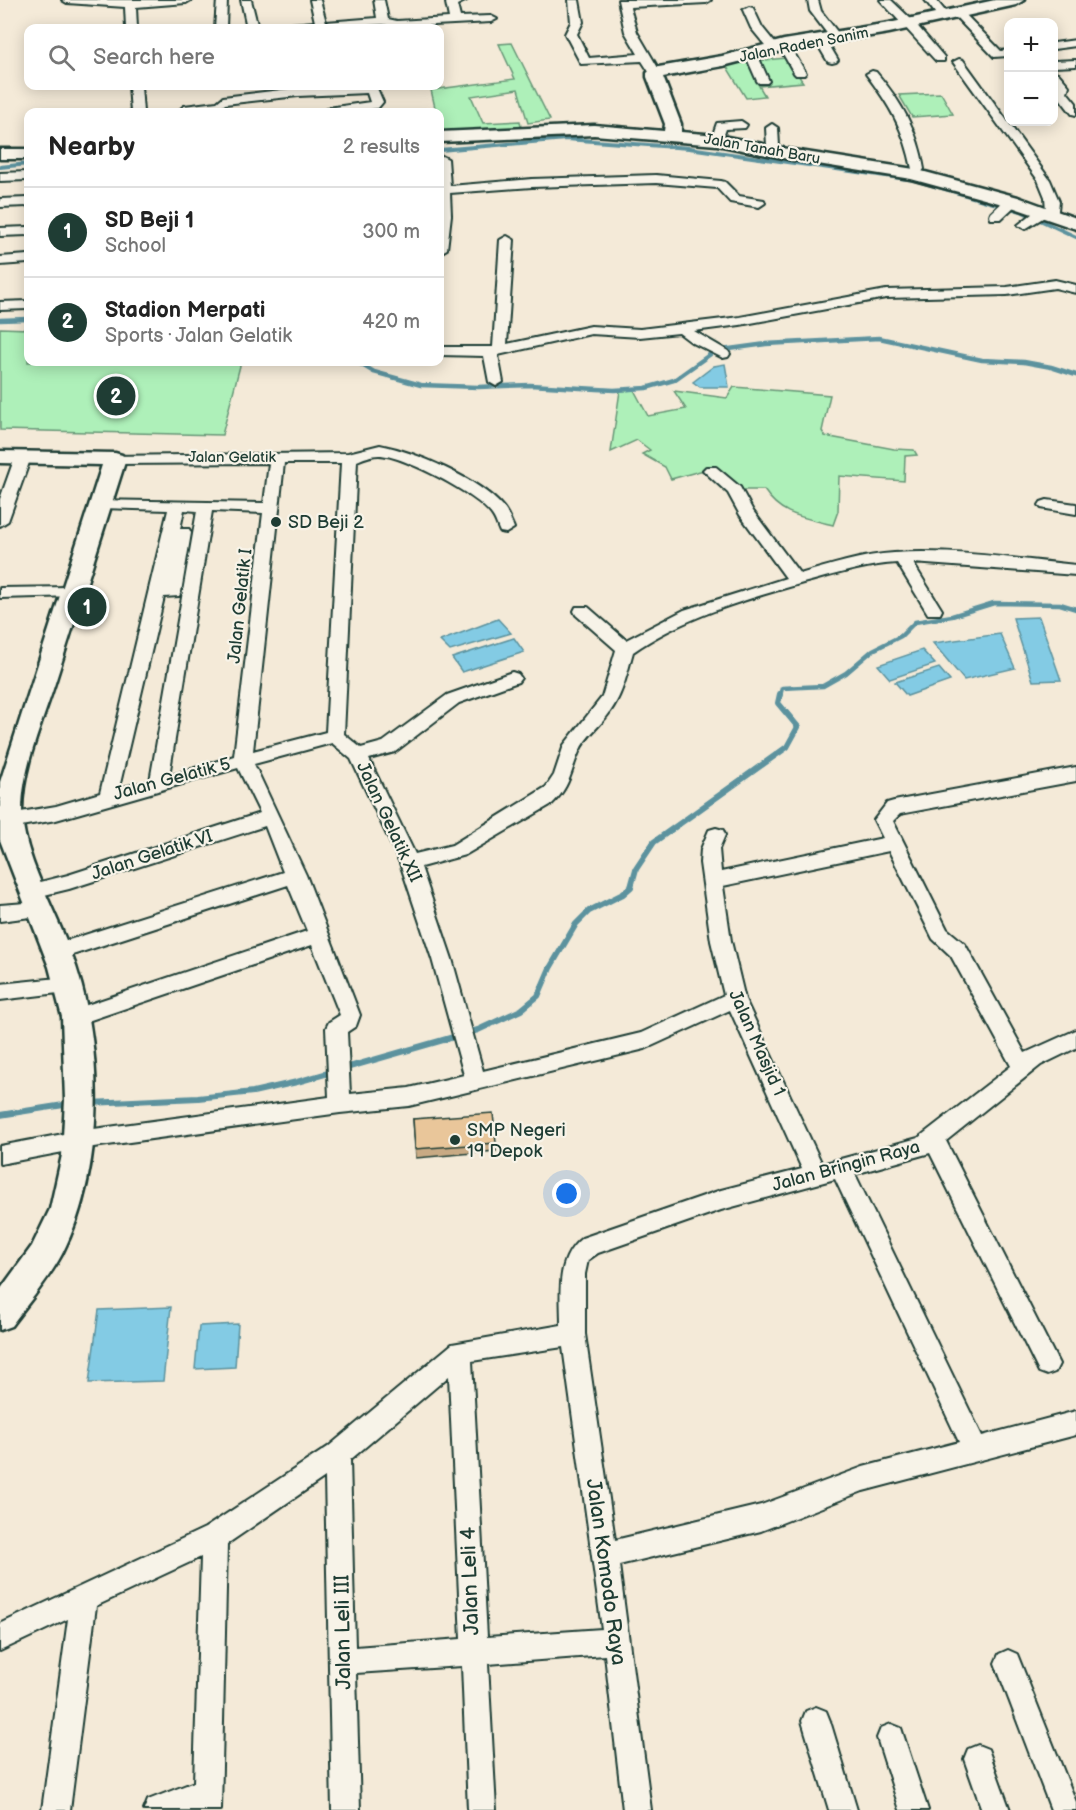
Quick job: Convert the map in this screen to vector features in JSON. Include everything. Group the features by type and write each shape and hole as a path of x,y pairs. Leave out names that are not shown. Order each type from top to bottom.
{"street":[{"path":"67,0 130,4 186,0"},
{"path":"221,24 222,0"},
{"path":"246,0 252,24"},
{"path":"315,0 321,24"},
{"path":"379,0 383,21"},
{"path":"455,21 451,3 462,0"},
{"path":"574,0 577,22 571,34 585,62 643,57"},
{"path":"672,135 674,124 654,73 631,32 624,2 706,0"},
{"path":"813,0 828,39 832,60"},
{"path":"885,0 910,24 940,59"},
{"path":"930,0 951,14 1003,58"},
{"name":"Jalan Raden Sanim","path":"654,73 723,61 778,47 910,24 1011,1"},
{"path":"130,4 132,24"},
{"path":"749,10 757,28 778,47 800,73"},
{"path":"367,24 383,21 397,24 491,19"},
{"path":"1058,45 1076,43"},
{"path":"751,54 763,81"},
{"path":"959,62 1047,185 1054,203 1044,215 1026,225"},
{"path":"1058,64 1076,63"},
{"path":"872,74 890,94 910,133 918,169 914,174"},
{"path":"1058,80 1063,86 1061,92 1075,108"},
{"path":"135,90 137,108"},
{"path":"219,106 221,90"},
{"path":"188,108 219,106 293,90"},
{"path":"354,108 374,105 377,102 371,90"},
{"path":"717,140 721,126 741,125"},
{"path":"770,150 773,146 772,128"},
{"name":"Jalan Tanah Baru","path":"444,137 594,130 717,140 914,174 1003,209 1044,215 1076,224"},
{"path":"0,154 24,153"},
{"path":"0,177 24,176"},
{"path":"444,222 444,190 532,183 665,180 722,185 735,199 759,203"},
{"path":"0,203 24,202"},
{"path":"0,232 24,231"},
{"path":"496,382 495,351 507,240"},
{"path":"0,261 24,259"},
{"path":"444,351 495,351 580,331 640,333 764,318 812,306 886,294 1007,291 1055,284 1076,290"},
{"path":"0,306 24,305"},
{"path":"681,327 717,351"},
{"name":"Jalan Gelatik","path":"115,459 349,458 378,450 423,464 486,500 497,509 506,528"},
{"path":"0,457 115,459 18,757 6,806 8,851 35,901 69,985 76,1017 79,1115 71,1195 55,1235 43,1256 0,1315"},
{"path":"0,521 23,457"},
{"name":"Jalan Gelatik I","path":"243,760 277,457"},
{"path":"335,736 349,458"},
{"path":"711,470 734,490 746,512 796,580"},
{"path":"101,503 271,508"},
{"path":"1047,505 1076,509"},
{"path":"108,797 177,507"},
{"path":"158,786 205,507"},
{"path":"157,592 172,592 183,533"},
{"path":"902,558 934,610"},
{"path":"410,862 449,854 468,846 553,792 563,776 570,750 611,697 625,649 656,629 745,595 796,580 857,565 902,558 1076,570"},
{"path":"0,593 71,592"},
{"path":"582,611 625,649"},
{"path":"358,755 389,747 453,699 512,678"},
{"name":"Jalan Gelatik XII","path":"335,736 358,755 410,862 476,1082"},
{"name":"Jalan Gelatik 5","path":"6,806 56,813 335,736"},
{"path":"243,760 296,875 350,1015 349,1020 336,1028 340,1104"},
{"path":"1023,1069 958,950 940,934 883,820 894,808 1076,774"},
{"name":"Jalan Gelatik VI","path":"0,913 35,901 69,882 271,817"},
{"name":"Jalan Masjid 1","path":"716,835 710,856 712,881 721,941 735,999 816,1175"},
{"path":"712,881 894,843"},
{"path":"57,952 296,875"},
{"path":"76,1017 318,935"},
{"path":"0,992 69,985"},
{"path":"0,1155 79,1115 340,1104 409,1097 645,1041 735,999"},
{"name":"Jalan Bringin Raya","path":"590,1245 721,1200 924,1146 1023,1069 1033,1058 1066,1045 1076,1038"},
{"path":"934,1139 1047,1364"},
{"path":"841,1168 975,1448"},
{"name":"Jalan Komodo Raya","path":"590,1245 580,1253 573,1274 573,1334 617,1641 637,1810"},
{"path":"0,1638 214,1537 337,1455 460,1352 573,1334"},
{"name":"Jalan Leli 4","path":"460,1352 482,1810"},
{"path":"604,1556 761,1518 863,1479 1076,1423"},
{"name":"Jalan Leli III","path":"337,1455 346,1810"},
{"path":"158,1810 207,1800 214,1537"},
{"path":"56,1810 84,1600"},
{"path":"344,1661 617,1641"},
{"path":"1008,1663 1065,1810"},
{"path":"816,1721 843,1810"},
{"path":"891,1738 914,1810"},
{"path":"978,1759 996,1810"}],"green space":[{"path":"512,43 550,120 528,123 518,89 471,96 483,123 520,121 521,127 444,134 444,108 435,108 431,90 515,79 499,44"},
{"path":"786,58 803,82 759,86 765,96 746,98 725,64"},
{"path":"941,93 953,114 912,117 899,95"},
{"path":"0,328 24,329 24,366 240,366 222,435 0,430"},
{"path":"734,387 830,395 822,431 825,436 894,449 914,450 917,455 905,456 904,481 839,476 838,511 833,525 803,518 786,511 778,506 764,490 734,490 711,470 671,479 665,467 642,454 650,450 637,440 611,452 620,391 634,390 648,416 686,409 674,391 727,398"}],"water":[{"path":"725,364 729,387 700,387 693,382 714,366"},
{"path":"1039,617 1061,680 1033,681 1013,618"},
{"path":"498,619 511,633 450,651 440,641"},
{"path":"1000,634 1015,668 964,680 933,643"},
{"path":"514,638 524,652 462,672 452,658"},
{"path":"922,650 935,664 890,679 878,665"},
{"path":"939,668 950,681 907,696 895,682"},
{"path":"171,1307 163,1381 89,1383 99,1310"},
{"path":"238,1324 235,1367 195,1369 199,1326"}],"building":[{"name":"SMP Negeri 19 Depok","path":"493,1113 496,1143 415,1149 413,1119"}],"waterway":[{"path":"444,150 566,139 689,148 914,180 1021,211 1076,237"},
{"path":"0,167 24,164"},
{"path":"0,320 24,319"},
{"path":"364,366 374,372 421,385 478,387 530,385 614,390 646,388 674,380 712,353 722,350 766,344 879,338 982,360 1024,362 1051,367 1076,375"},
{"path":"780,696 782,688 823,686 846,673 873,650 901,636 915,622 952,616 994,603 1060,604 1076,609"},
{"path":"90,1103 198,1098 253,1092 297,1082 478,1030 521,1010 538,996 550,968 576,924 589,911 623,894 631,887 636,869 654,842 787,747 798,727 778,703 780,694"},
{"path":"0,1115 70,1104"}],"place":[{"name":"Stadion Merpati","path":"116,396"},
{"name":"SD Beji 2","path":"276,522"},
{"name":"SD Beji 1","path":"87,607"},
{"name":"SMP Negeri 19 Depok","path":"455,1140"}]}
